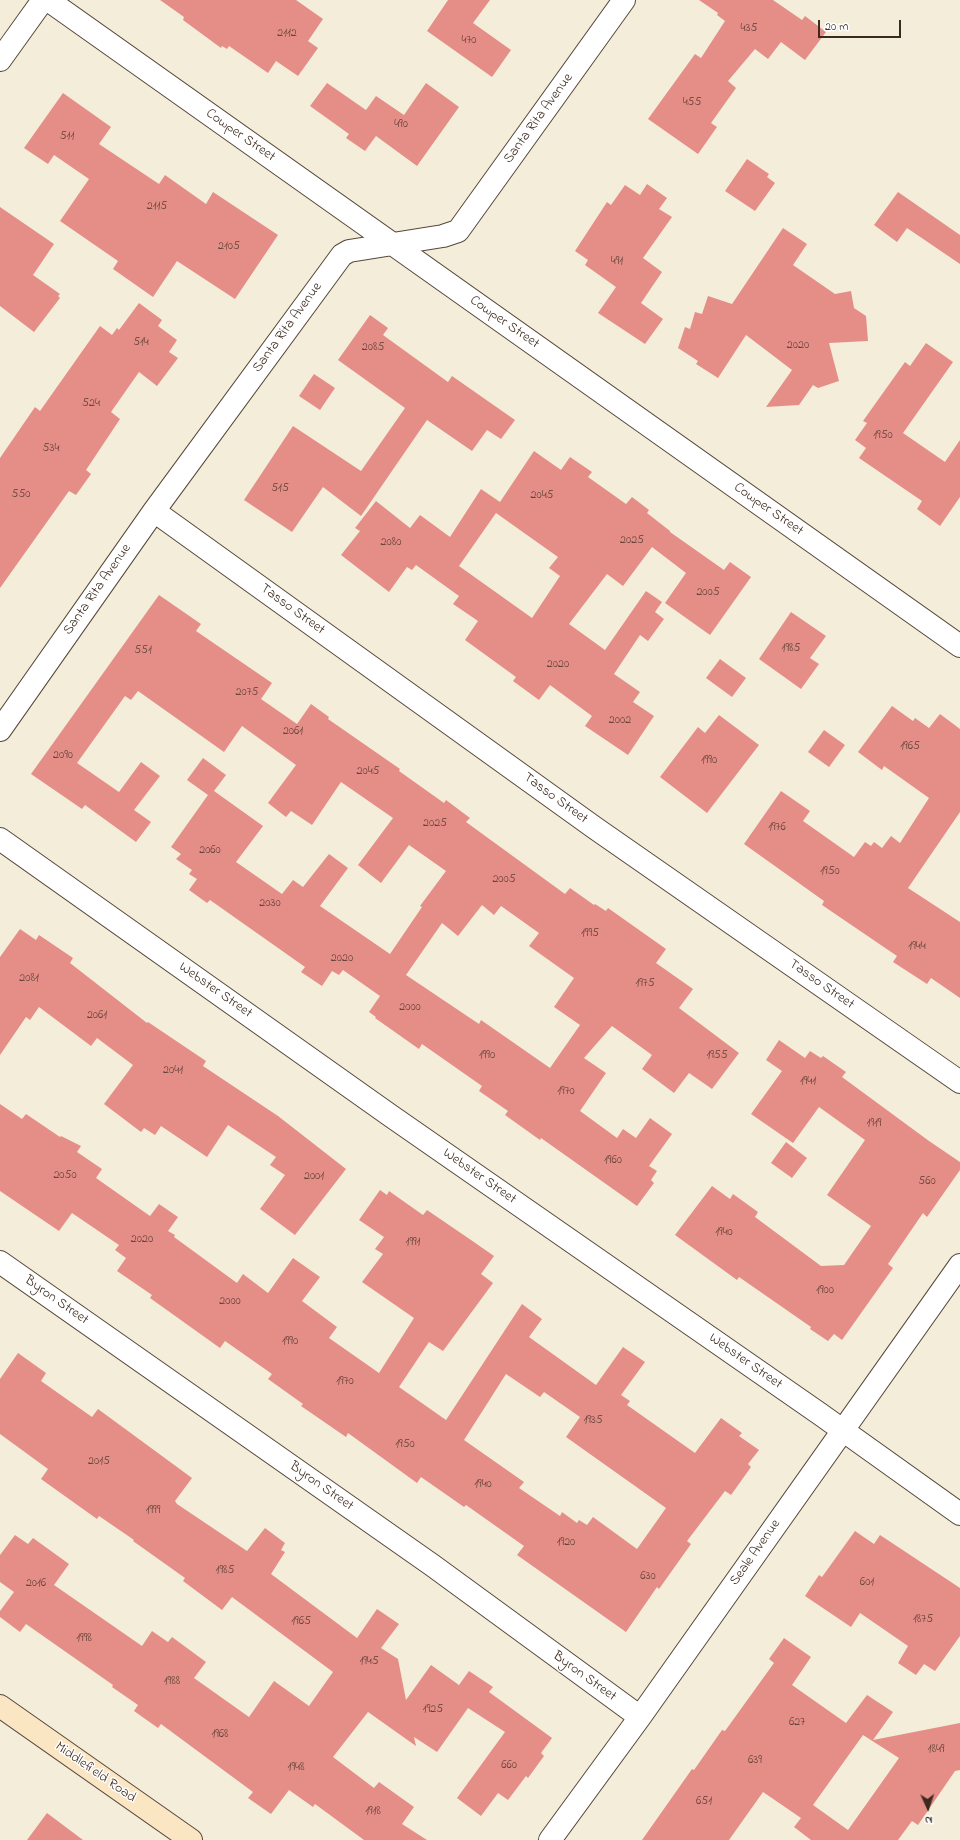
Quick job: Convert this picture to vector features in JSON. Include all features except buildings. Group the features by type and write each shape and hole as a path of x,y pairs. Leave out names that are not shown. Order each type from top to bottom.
{"main road":[{"name":"Middlefield Road","path":"0,1706 191,1840"}],"street":[{"path":"0,60 43,0"},
{"name":"Cowper Street","path":"48,0 960,646"},
{"name":"Santa Rita Avenue","path":"0,730 154,511 342,254 349,251 443,236 458,231 624,0"},
{"name":"Tasso Street","path":"154,511 595,828 960,1082"},
{"name":"Webster Street","path":"0,839 391,1116 843,1430 960,1514"},
{"name":"Byron Street","path":"0,1262 432,1565 640,1717"},
{"name":"Seale Avenue","path":"550,1840 640,1717 960,1265"}]}
